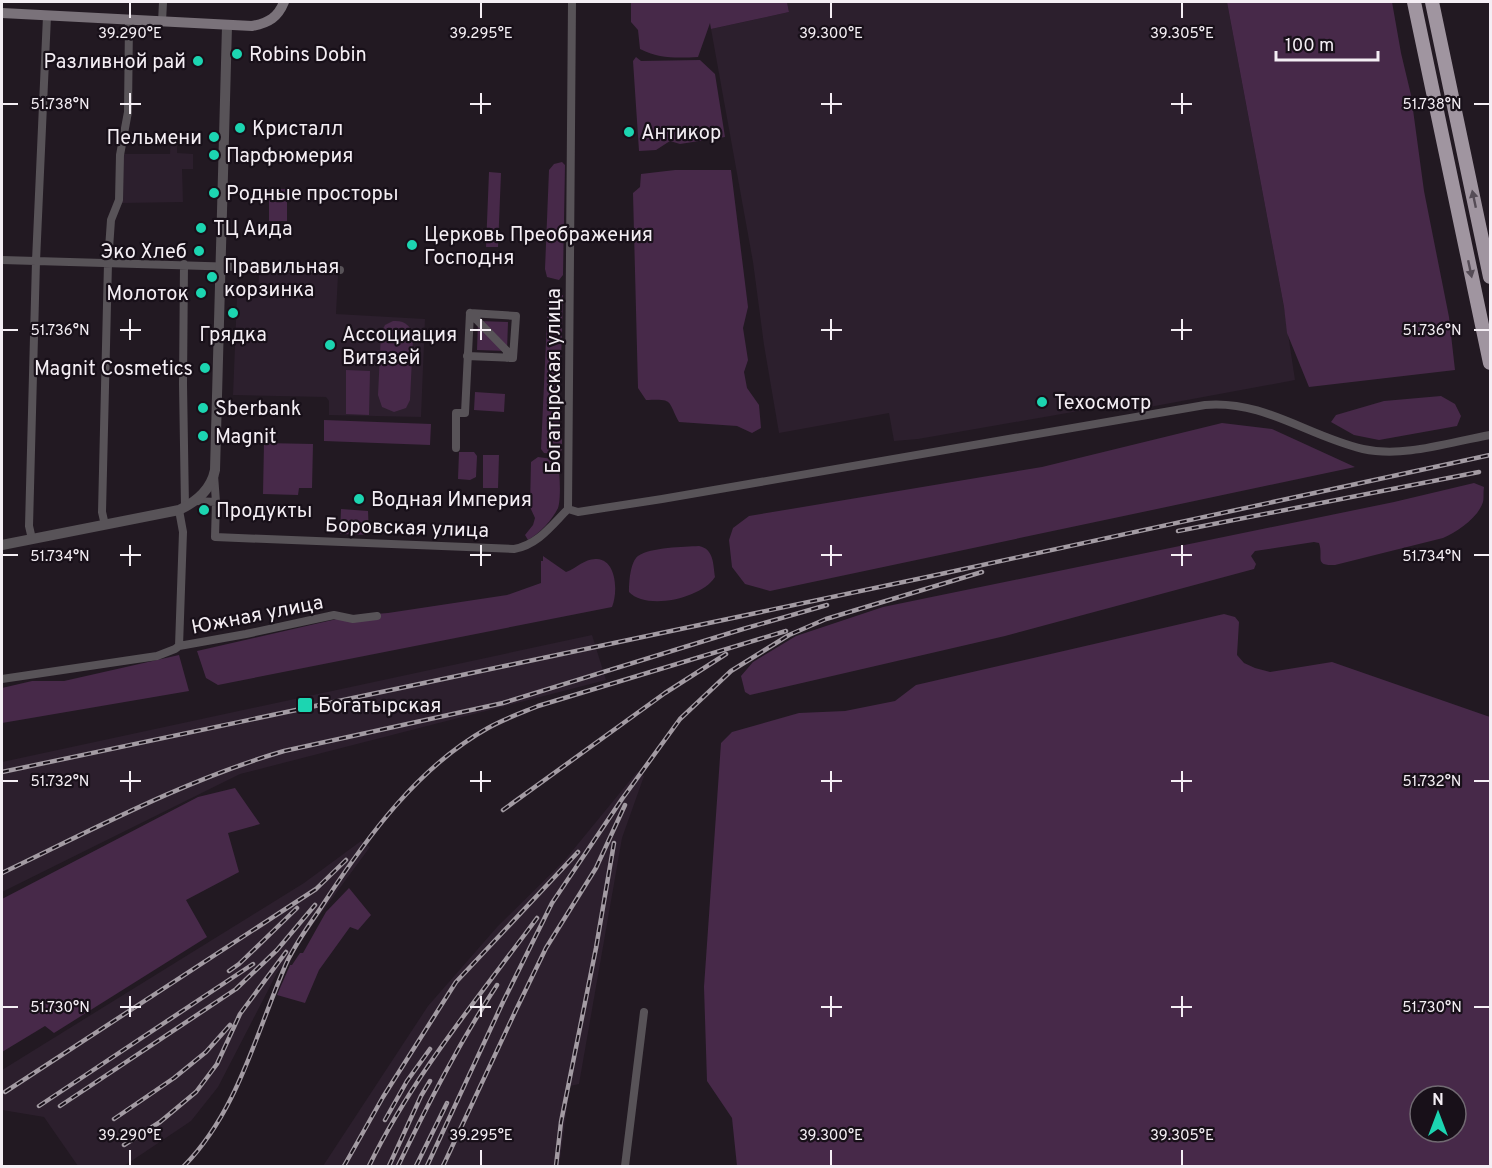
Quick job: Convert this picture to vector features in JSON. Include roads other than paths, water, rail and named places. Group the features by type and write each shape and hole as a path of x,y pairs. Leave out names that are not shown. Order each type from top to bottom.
{"highway":[{"path":"1414,2 1491,363"},
{"path":"1432,2 1491,277"}],"main road":[{"path":"2,13 252,26 268,22 275,17 284,2"}],"street":[{"path":"162,22 163,2"},
{"name":"Богатырская улица","path":"568,509 572,2"},
{"path":"32,539 29,526 36,261 47,16"},
{"path":"105,525 102,512 108,263 111,220 119,200 120,155 128,112 129,21"},
{"path":"2,545 186,506 216,502 214,474 222,265 227,26"},
{"path":"2,260 340,270"},
{"name":"Южная улица","path":"179,646 186,506 184,264"},
{"path":"467,356 513,358 516,316 470,313"},
{"path":"456,448 456,413 465,413 470,313"},
{"path":"470,313 507,351 507,358"},
{"path":"568,509 578,512 662,499 1223,403 1271,413 1337,441 1364,449 1409,450 1491,435"},
{"path":"186,506 205,491 214,474"},
{"name":"Боровская улица","path":"216,502 215,537 514,549 535,542 568,509"},
{"name":"Южная улица","path":"2,679 157,656 175,650 179,646 334,615 353,619 377,616"},
{"path":"625,1167 644,1012"}],"railway":[{"path":"2,772 927,577 1490,455"},
{"path":"1178,531 1479,472"},
{"path":"427,1166 552,903 622,799 680,719 731,671 789,635 826,619 982,572"},
{"path":"2,873 140,806 247,763 284,751 503,703 827,605"},
{"path":"184,1166 203,1144 232,1096 286,964 299,940 376,829 396,805 439,763 488,728 538,706 786,631"},
{"path":"503,810 665,693 726,654"},
{"path":"443,1166 546,948 596,868 625,805"},
{"path":"556,1166 561,1122 596,948 614,843"},
{"path":"344,1166 383,1097 456,982 578,852"},
{"path":"5,1092 316,889 346,860"},
{"path":"60,1106 236,989 277,950 315,905"},
{"path":"229,971 297,908"},
{"path":"369,1166 386,1133 426,1069 537,918"},
{"path":"124,1145 160,1122 196,1092 217,1064 240,1014 286,952"},
{"path":"39,1106 253,964"},
{"path":"398,1166 444,1074 497,985"},
{"path":"114,1119 174,1078 206,1052 230,1025"},
{"path":"385,1120 407,1081 430,1049"},
{"path":"389,1166 430,1081"},
{"path":"416,1166 447,1103"}],"place":[{"name":"Robins Dobin","path":"237,54"},
{"name":"Разливной рай","path":"198,61"},
{"name":"Кристалл","path":"240,128"},
{"name":"Антикор","path":"629,132"},
{"name":"Пельмени","path":"214,137"},
{"name":"Парфюмерия","path":"214,155"},
{"name":"Родные просторы","path":"214,193"},
{"name":"ТЦ Аида","path":"201,228"},
{"name":"Церковь Преображения Господня","path":"412,245"},
{"name":"Эко Хлеб","path":"199,251"},
{"name":"Правильная корзинка","path":"212,277"},
{"name":"Молоток","path":"201,293"},
{"name":"Грядка","path":"233,313"},
{"name":"Ассоциация Витязей","path":"330,345"},
{"name":"Magnit Cosmetics","path":"205,368"},
{"name":"Техосмотр","path":"1042,402"},
{"name":"Sberbank","path":"203,408"},
{"name":"Magnit","path":"203,436"},
{"name":"Водная Империя","path":"359,499"},
{"name":"Продукты","path":"204,510"},
{"name":"Богатырская","path":"305,705"}]}
